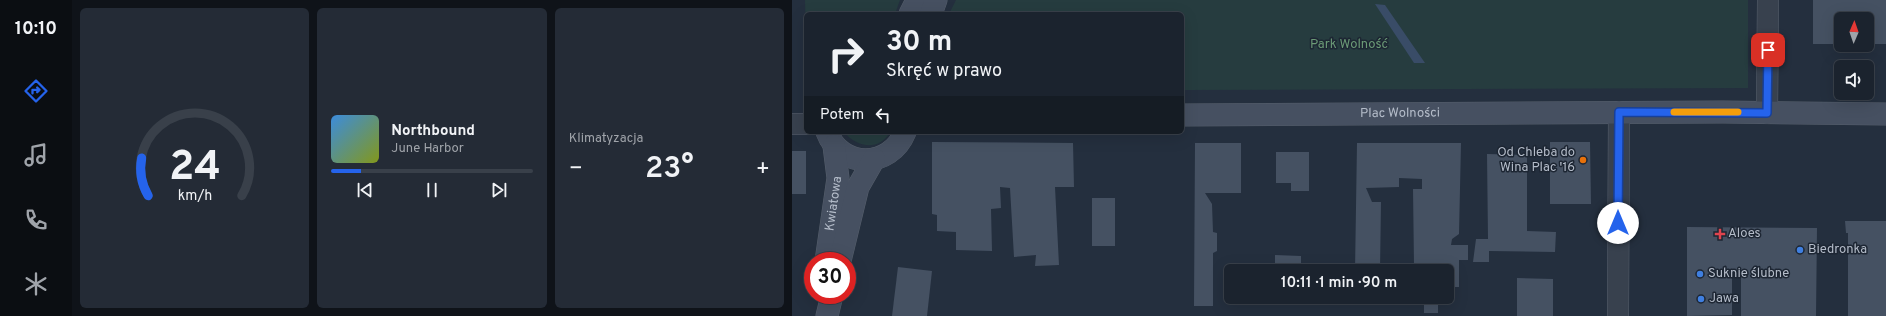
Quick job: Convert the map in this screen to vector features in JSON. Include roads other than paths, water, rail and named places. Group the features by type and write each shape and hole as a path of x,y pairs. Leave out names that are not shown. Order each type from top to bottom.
{"street":[{"path":"911,12 917,0"},
{"path":"932,12 936,0"},
{"path":"1767,113 1768,0"},
{"path":"1618,316 1619,112"},
{"name":"Plac Wolności","path":"1184,115 1619,112 1886,114"},
{"path":"792,124 804,124"},
{"path":"830,139 852,158 866,160 874,159 893,150 905,134"},
{"name":"Kwiatowa","path":"827,252 838,178 830,139"},
{"name":"Kwiatowa","path":"842,252 858,187 874,159"},
{"path":"822,316 823,304"},
{"path":"827,316 830,304"}],"water":[{"path":"1375,4 1385,5 1425,63 1414,63"}],"place":[{"name":"Od Chleba do Wina Plac '16","path":"1583,160"},
{"name":"Aloes","path":"1720,234"},
{"name":"Biedronka","path":"1800,250"},
{"name":"Suknie ślubne","path":"1700,274"},
{"name":"Jawa","path":"1701,299"}],"park label":[{"name":"Park Wolność","path":"1349,45"}]}
